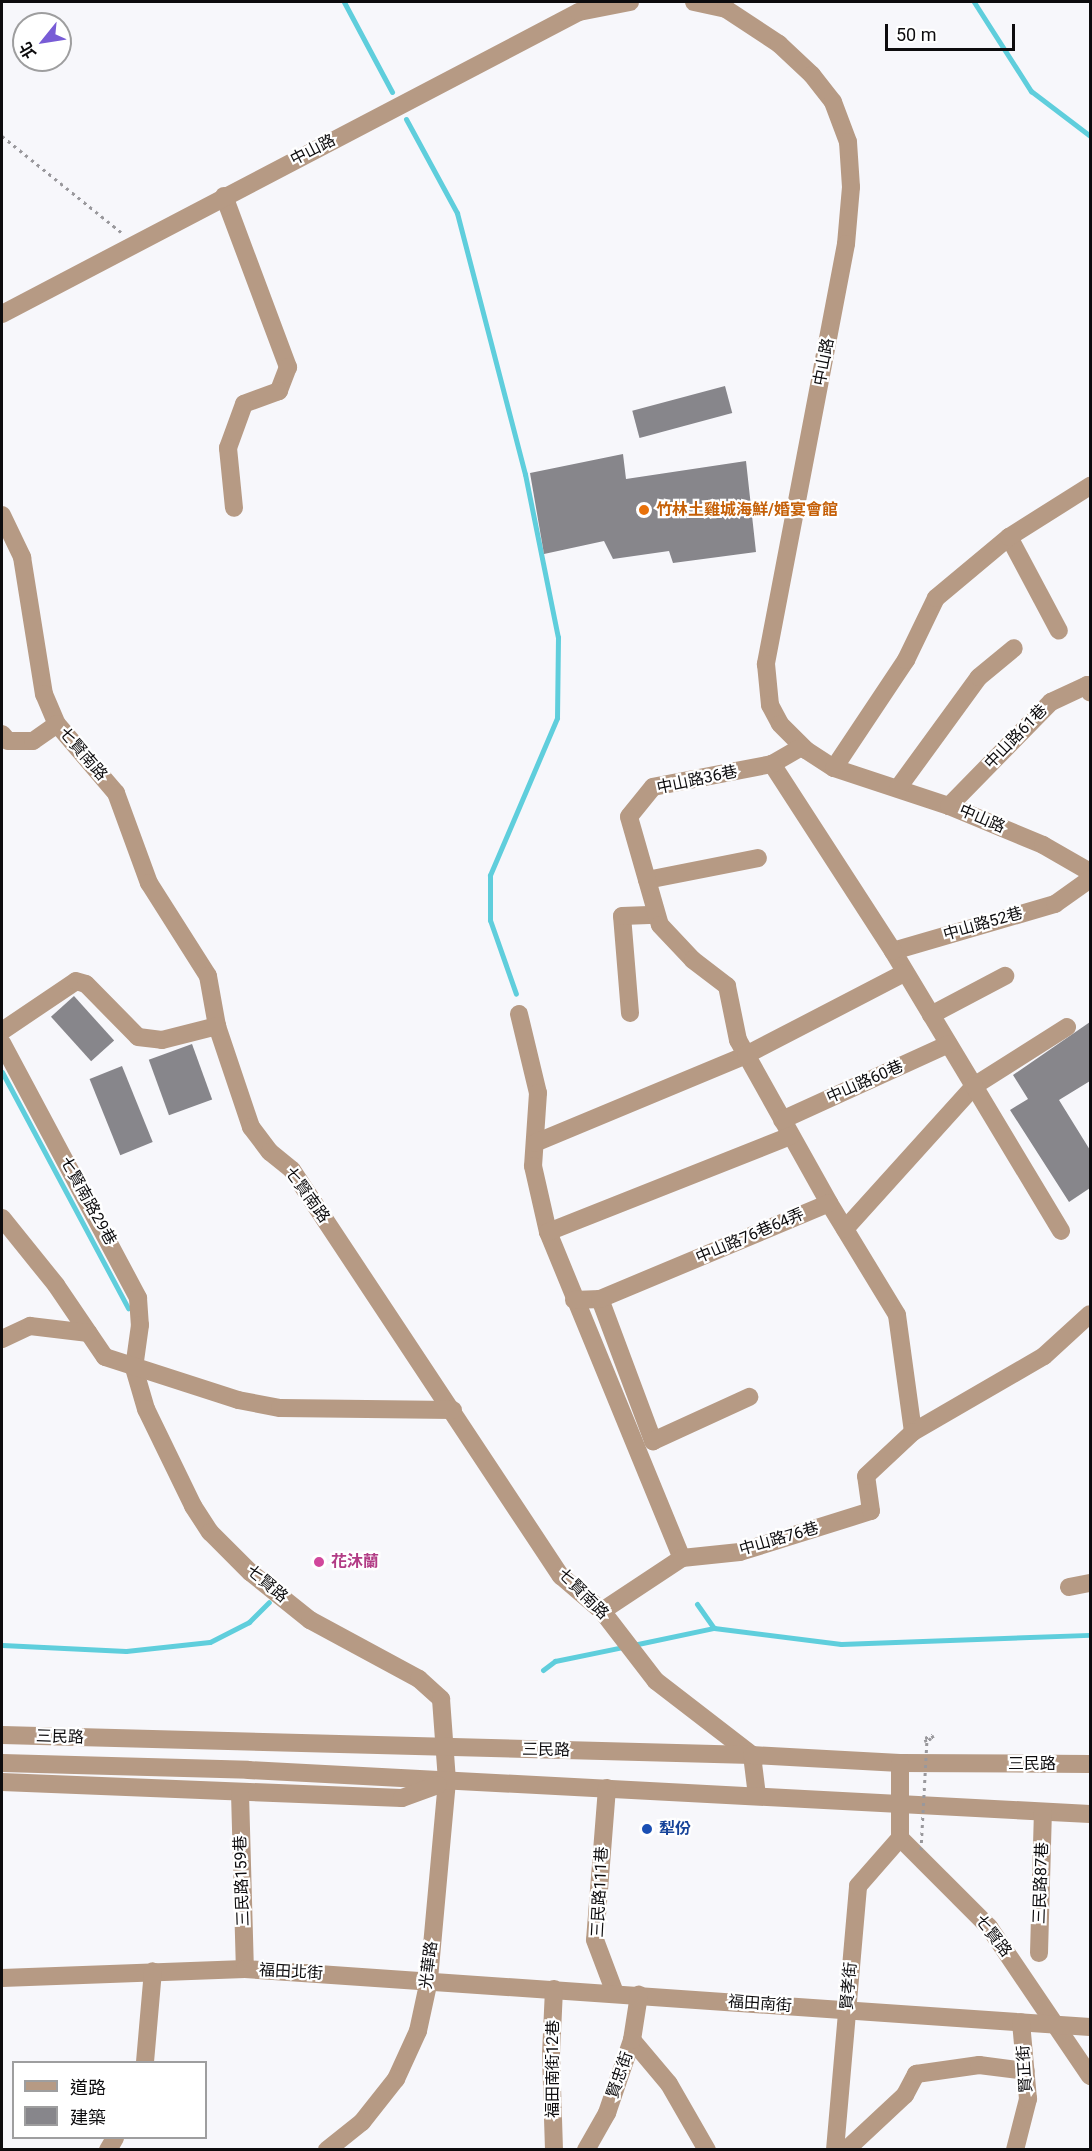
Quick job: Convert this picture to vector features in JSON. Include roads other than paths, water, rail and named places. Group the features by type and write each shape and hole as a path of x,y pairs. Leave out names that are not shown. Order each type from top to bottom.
{"street":[{"name":"中山路","path":"2,314 579,12 630,2"},
{"name":"中山路","path":"694,2 727,5 779,44 812,75 833,102 848,142 851,188 846,244 766,664 770,705 780,724 802,747 834,768 949,806 1043,845 1090,872"},
{"path":"224,196 288,367 279,391 244,404 228,448 234,508"},
{"path":"834,768 906,660 936,598 1009,537 1090,486"},
{"name":"七賢南路","path":"2,514 22,557 44,694 57,724 116,793 149,883 208,976 217,1026 251,1127 270,1152 292,1170 561,1576 602,1611 656,1681 752,1755"},
{"path":"1009,537 1059,631"},
{"path":"898,788 979,677 1014,648"},
{"name":"中山路61巷","path":"949,806 1051,702 1087,685 1090,692"},
{"path":"2,735 8,741 33,741 57,724"},
{"name":"中山路36巷","path":"746,1055 738,1040 727,986 693,960 660,925 629,817 653,787 772,764 802,747"},
{"path":"772,764 893,951 904,973 1061,1231"},
{"path":"647,880 758,858"},
{"name":"中山路52巷","path":"893,951 984,921 1055,904 1090,879"},
{"path":"630,1013 622,916 656,915"},
{"path":"535,1143 746,1055 904,973"},
{"path":"931,1015 1005,976"},
{"path":"2,1031 76,981 86,984 138,1037 162,1040 217,1026"},
{"path":"519,1014 538,1093 533,1166 548,1232 574,1300 682,1558"},
{"path":"845,1229 974,1086 1067,1027"},
{"name":"七賢南路29巷","path":"2,1043 138,1298 140,1325 134,1368"},
{"name":"中山路60巷","path":"786,1128 949,1044"},
{"path":"746,1055 829,1203 897,1315 913,1432"},
{"path":"548,1232 786,1128"},
{"name":"中山路76巷64弄","path":"574,1300 600,1299 829,1203"},
{"path":"2,1218 56,1285 105,1357 134,1368 280,1408 453,1410"},
{"path":"600,1299 653,1441 749,1397"},
{"name":"中山路76巷","path":"602,1611 682,1558 740,1552 871,1511 866,1476 913,1432 1044,1356 1090,1314"},
{"path":"2,1339 30,1326 89,1333"},
{"name":"七賢路","path":"134,1368 146,1409 193,1506 210,1532 250,1572 310,1620 419,1679 441,1699 442,1747"},
{"path":"1069,1587 1090,1583"},
{"name":"三民路","path":"2,1735 752,1755 900,1763 1090,1764"},
{"name":"光華路","path":"327,2150 362,2122 396,2079 418,2031 429,1980 447,1781 442,1747"},
{"path":"752,1755 757,1796"},
{"name":"三民路","path":"2,1763 607,1788 1090,1814"},
{"path":"900,1763 903,1803 900,1838"},
{"name":"三民路","path":"2,1782 402,1798 447,1781"},
{"name":"三民路111巷","path":"607,1788 595,1940 615,1993"},
{"name":"三民路159巷","path":"240,1793 245,1969"},
{"name":"三民路87巷","path":"1039,1953 1043,1812"},
{"name":"七賢路","path":"900,1838 989,1927 1090,2076"},
{"name":"賢孝街","path":"834,2150 858,1886 900,1838"},
{"name":"福田北街","path":"2,1978 245,1969 429,1980"},
{"path":"145,2061 153,1971"},
{"name":"福田南街","path":"429,1980 1090,2027"},
{"name":"福田南街12巷","path":"554,1989 551,2055 554,2150"},
{"name":"賢忠街","path":"586,2150 607,2113 632,2040 639,1995"},
{"name":"賢正街","path":"1015,2150 1028,2099 1022,2022"},
{"path":"632,2040 669,2084 707,2150"},
{"path":"846,2150 905,2095 916,2074 979,2065 1026,2071"}],"waterway":[{"path":"344,2 392,92"},
{"path":"974,2 1031,91 1090,136"},
{"path":"406,119 457,213 525,474 558,637 557,718 490,875 490,920 516,994"},
{"path":"2,1072 128,1308"},
{"path":"2,1645 126,1651 210,1642 249,1622 269,1602"},
{"path":"697,1604 714,1628 841,1644 1090,1635"},
{"path":"633,1645 714,1628"},
{"path":"543,1670 555,1661 623,1647"}],"place":[{"name":"竹林土雞城海鮮/婚宴會館","path":"644,510"},
{"name":"花沐蘭","path":"319,1562"},
{"name":"犁份","path":"647,1829"}]}
